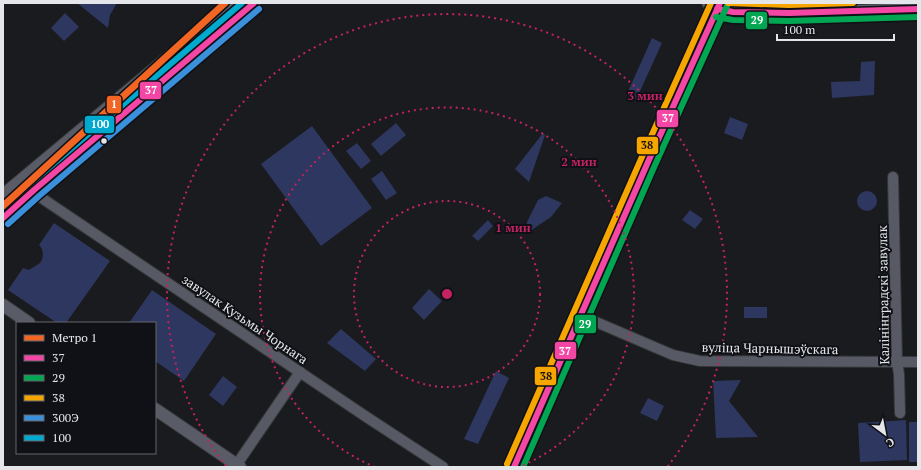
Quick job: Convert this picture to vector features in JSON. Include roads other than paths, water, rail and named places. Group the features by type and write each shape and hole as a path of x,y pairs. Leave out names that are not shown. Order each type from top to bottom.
{"main road":[{"path":"3,195 233,3"},
{"path":"3,218 254,3"},
{"path":"514,467 582,316 715,5 733,12 789,13 918,9"},
{"path":"3,305 28,322"},
{"path":"156,410 237,466"}],"street":[{"name":"Калінінградскі завулак","path":"893,177 897,362 900,379 900,413"},
{"name":"завулак Кузьмы Чорнага","path":"34,190 36,194 49,203 443,467"},
{"name":"вуліца Чарнышэўскага","path":"582,316 673,355 700,361 918,362"},
{"path":"237,466 300,372"}],"metro line":[{"name":"1","path":"3,206 225,3"}]}
